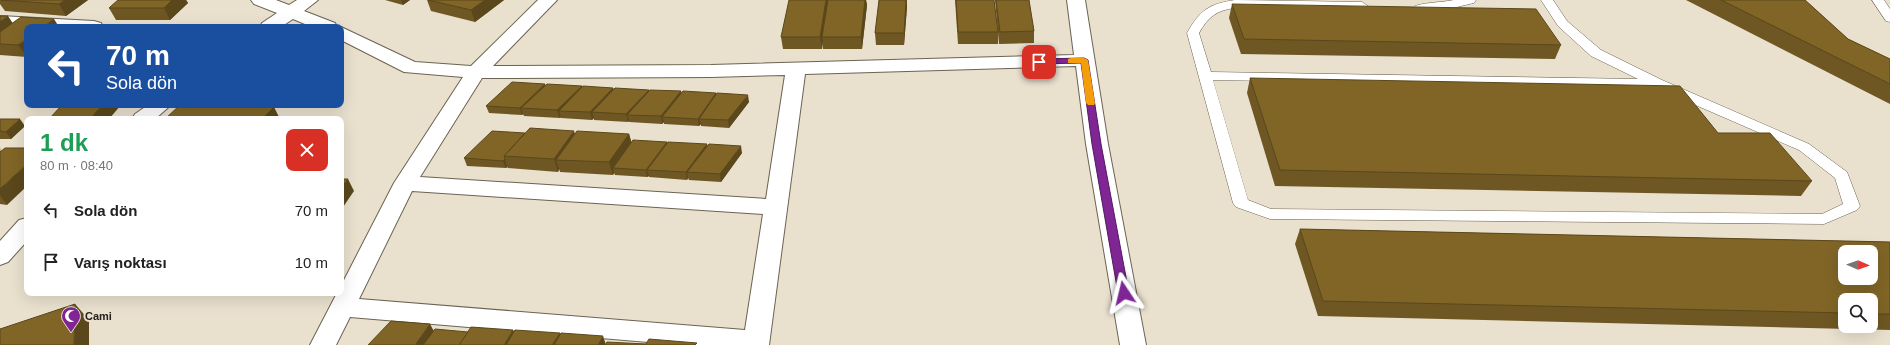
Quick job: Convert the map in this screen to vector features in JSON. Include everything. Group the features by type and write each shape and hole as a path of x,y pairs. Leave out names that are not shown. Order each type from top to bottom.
{"street":[{"path":"260,0 320,24"},
{"path":"273,24 309,0"},
{"path":"323,345 405,183 476,72 548,0"},
{"path":"1076,0 1097,144 1133,345"},
{"path":"0,22 38,24"},
{"path":"344,35 410,68 476,72 796,68 1084,60"},
{"path":"343,307 756,343 796,68"},
{"path":"146,116 157,108"},
{"path":"405,183 776,207"},
{"path":"0,256 24,229"}],"lane":[{"path":"1409,7 1440,7 1470,0"},
{"path":"1377,6 1234,4 1217,6 1204,15 1193,33 1241,203 1270,214 1824,220 1852,206 1842,176 1804,147 1657,83 1596,53 1562,23 1547,0"},
{"path":"1878,0 1890,18"},
{"path":"1206,76 1657,83"}],"building":[{"path":"1,0 65,0 59,4"},
{"path":"118,0 172,0 164,8 109,8"},
{"path":"428,0 485,0 471,10"},
{"path":"789,0 826,0 820,37 781,37"},
{"path":"828,0 865,0 861,37 822,37"},
{"path":"879,0 906,0 904,33 875,33"},
{"path":"956,0 994,0 998,32 958,32"},
{"path":"996,0 1029,0 1034,31 1000,32"},
{"path":"1721,0 1805,0 1848,39 1890,59 1890,84"},
{"path":"1232,4 1536,9 1561,45 1244,39"},
{"path":"0,16 8,16 0,22"},
{"path":"21,17 54,19 47,24 24,24 24,41 18,45 0,44 0,32"},
{"path":"1250,78 1680,86 1718,133 1770,133 1812,181 1280,170"},
{"path":"512,82 545,84 520,108 486,106"},
{"path":"547,84 582,86 557,110 521,108"},
{"path":"583,86 613,88 590,112 559,111"},
{"path":"615,88 649,90 626,114 592,112"},
{"path":"650,90 681,91 661,116 627,115"},
{"path":"683,91 716,93 698,119 662,117"},
{"path":"717,93 748,95 728,120 699,119"},
{"path":"59,108 99,108 93,116 52,116"},
{"path":"177,108 273,108 265,116 168,116"},
{"path":"0,119 20,119 6,132 0,131"},
{"path":"530,128 574,131 554,159 504,156"},
{"path":"492,131 525,133 504,156 505,159 503,161 464,158"},
{"path":"577,131 629,134 609,162 556,160"},
{"path":"633,140 667,142 646,170 613,168"},
{"path":"668,142 707,144 686,172 647,170"},
{"path":"709,144 741,146 720,174 687,172"},
{"path":"5,148 24,148 24,167 0,189 0,152"},
{"path":"344,179 348,179 344,184"},
{"path":"1300,229 1890,242 1890,314 1878,314 1878,293 1838,293 1838,313 1323,301"},
{"path":"75,304 74,345 0,345 0,329"},
{"path":"391,321 430,324 415,345 368,345"},
{"path":"471,327 513,330 504,345 459,345"},
{"path":"435,329 468,332 459,345 423,345"},
{"path":"515,330 560,333 552,345 506,345"},
{"path":"561,333 603,336 598,345 554,345"},
{"path":"649,339 697,343 695,345 645,345"},
{"path":"607,342 646,344 605,345"}],"slow traffic":[{"path":"1071,61 1084,60 1091,103"}],"place":[{"name":"Cami","path":"71,333"}],"route":[{"path":"1039,62 1084,60 1097,144 1124,293"}]}
